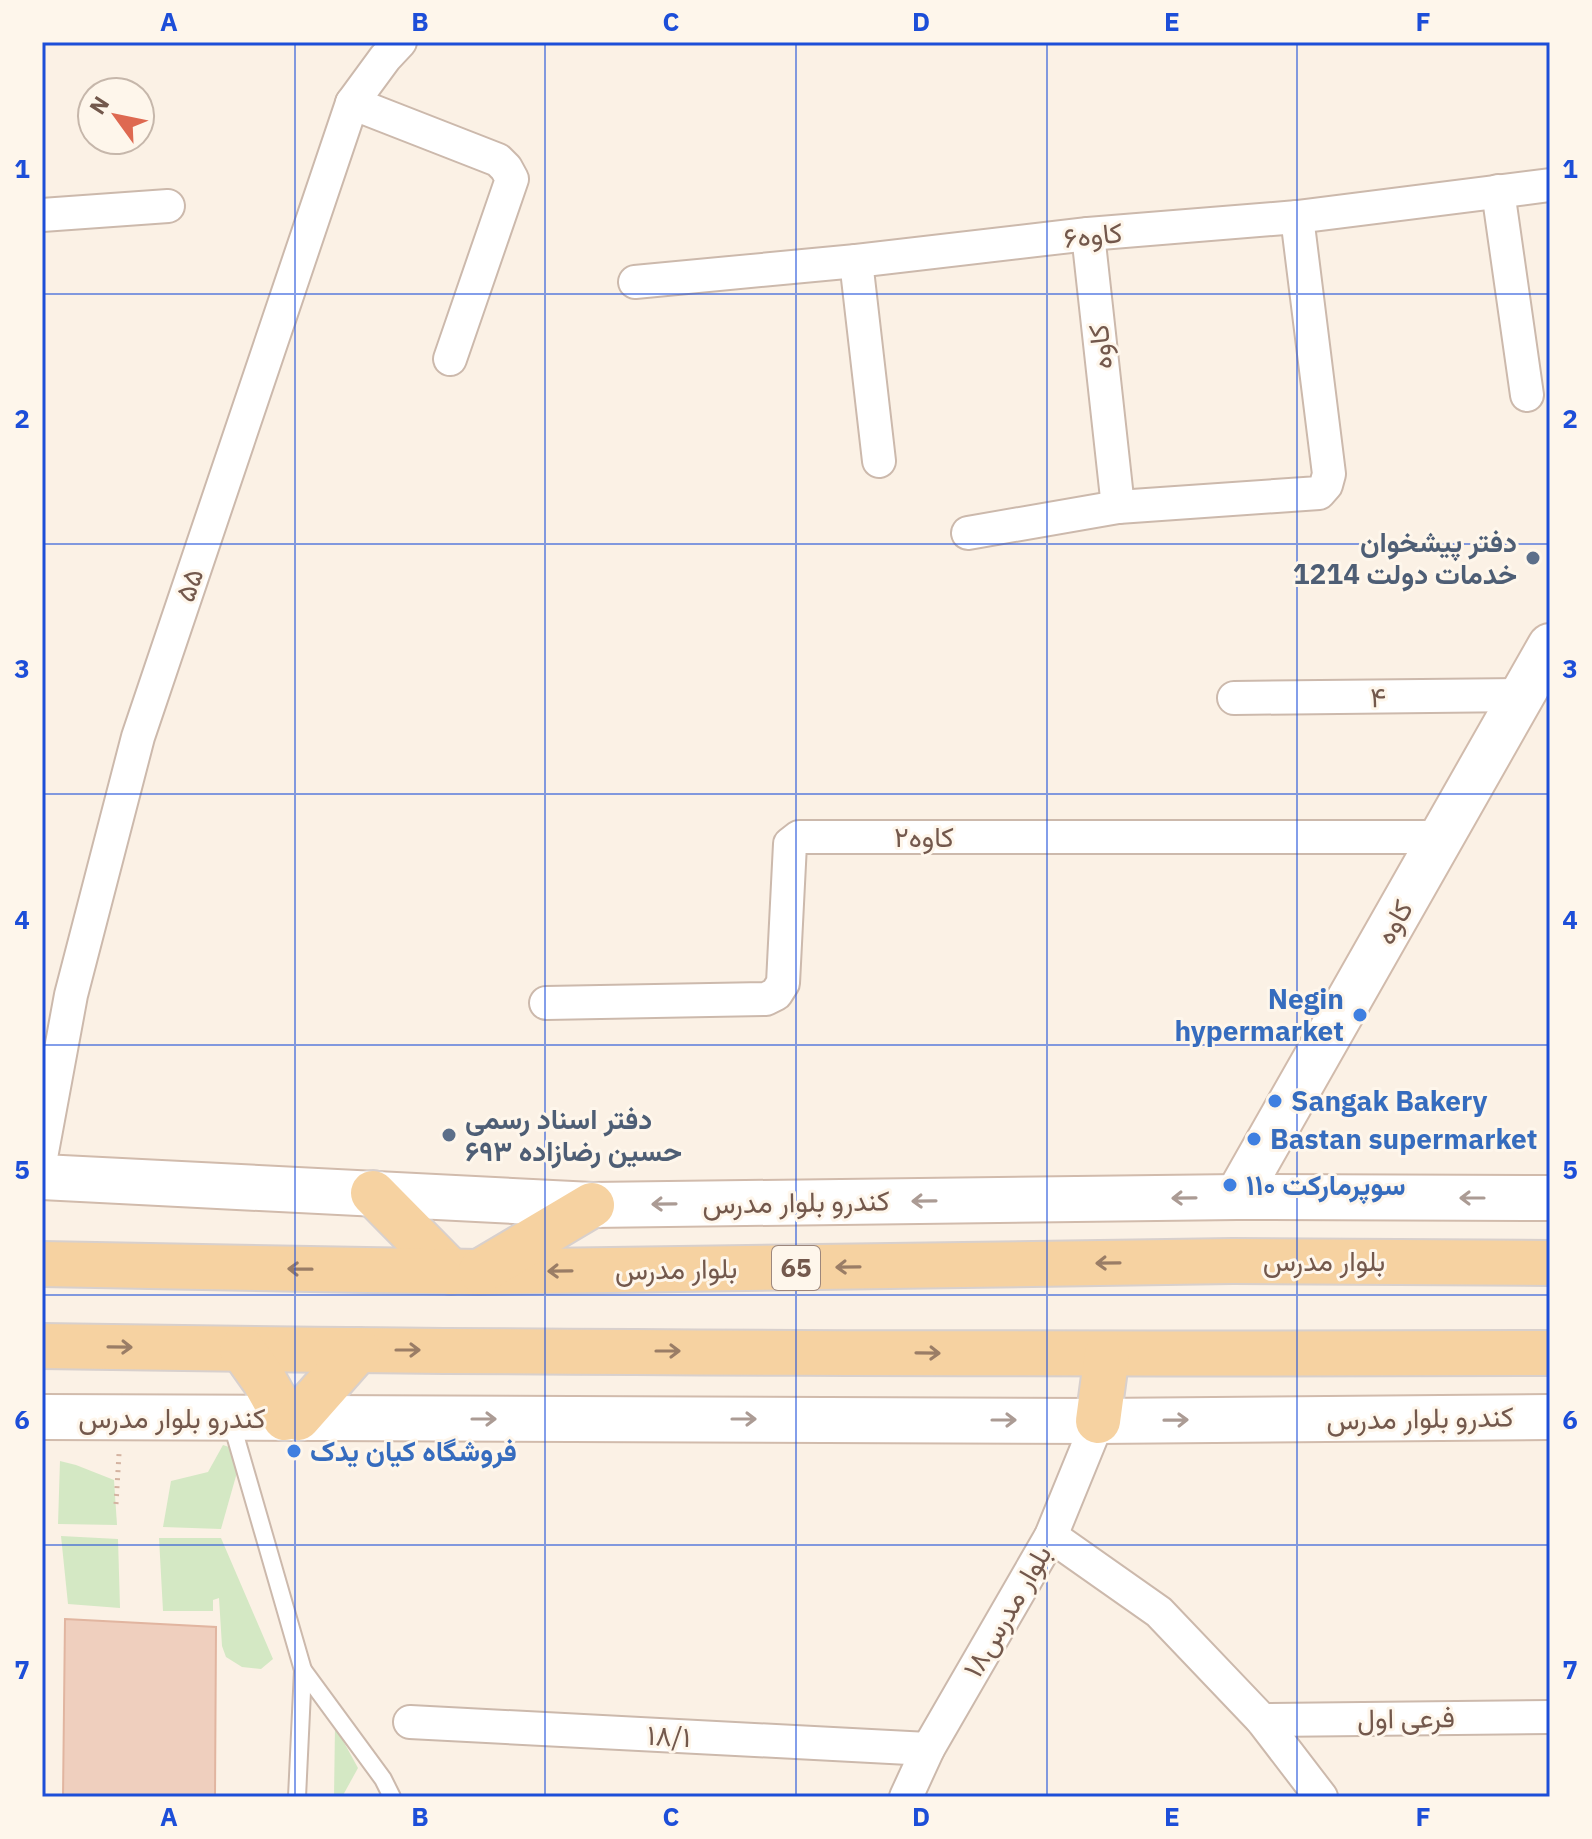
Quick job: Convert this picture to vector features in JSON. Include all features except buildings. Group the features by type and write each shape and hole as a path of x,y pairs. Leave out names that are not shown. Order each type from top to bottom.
{"main road":[{"name":"کاوه","path":"1237,1197 1549,651"},
{"name":"کندرو بلوار مدرس","path":"42,1177 592,1205 1237,1197 1550,1198"},
{"path":"373,1193 465,1272 592,1205"},
{"name":"بلوار مدرس","path":"42,1264 465,1272 1233,1261 1550,1263"},
{"path":"42,1346 1107,1354 1550,1353"},
{"path":"242,1349 291,1418 358,1350"},
{"path":"1098,1421 1107,1354"},
{"name":"کندرو بلوار مدرس","path":"42,1417 1098,1421 1550,1417"}],"street":[{"name":"۵۵","path":"42,1152 71,995 138,737 352,103 400,42"},
{"path":"352,103 498,160 512,179 450,359"},
{"name":"کاوه۶","path":"635,282 856,261 1088,234 1297,217 1550,185"},
{"path":"1498,191 1527,395"},
{"path":"42,215 168,206"},
{"path":"968,533 1118,507 1319,493 1326,485 1329,474 1297,217"},
{"name":"کاوه","path":"1088,234 1118,507"},
{"path":"856,261 879,461"},
{"name":"۴","path":"1234,698 1522,695"},
{"name":"کاوه۲","path":"546,1003 766,999 776,994 783,983 790,844 799,837 1443,837"},
{"name":"بلوار مدرس۱۸","path":"906,1797 928,1749 1051,1536 1098,1421"},
{"path":"1051,1536 1159,1612 1262,1720 1321,1797"},
{"name":"فرعی اول","path":"1262,1720 1550,1717"},
{"name":"۱۸/۱","path":"410,1722 928,1749"}],"lane":[{"path":"230,1418 303,1670 297,1797"},
{"path":"303,1670 383,1779 392,1797"}],"path":[{"path":"116,1504 122,1418"}],"green space":[{"path":"223,1445 232,1448 239,1456 221,1529 163,1527 171,1481 208,1472"},
{"path":"60,1461 114,1480 117,1525 58,1524"},
{"path":"61,1536 118,1539 120,1608 68,1604"},
{"path":"159,1538 221,1538 273,1659 261,1669 242,1667 226,1657 222,1646 219,1598 213,1600 213,1611 163,1611"},
{"path":"335,1726 358,1768 342,1797 334,1797"}],"place":[{"name":"دفتر پیشخوان خدمات دولت 1214","path":"1533,558"},
{"name":"Negin hypermarket","path":"1360,1015"},
{"name":"Sangak Bakery","path":"1275,1101"},
{"name":"دفتر اسناد رسمی ۶۹۳ حسین رضازاده","path":"449,1135"},
{"name":"Bastan supermarket","path":"1254,1139"},
{"name":"سوپرمارکت ۱۱۰","path":"1230,1185"},
{"name":"فروشگاه کیان یدک","path":"294,1451"}]}
